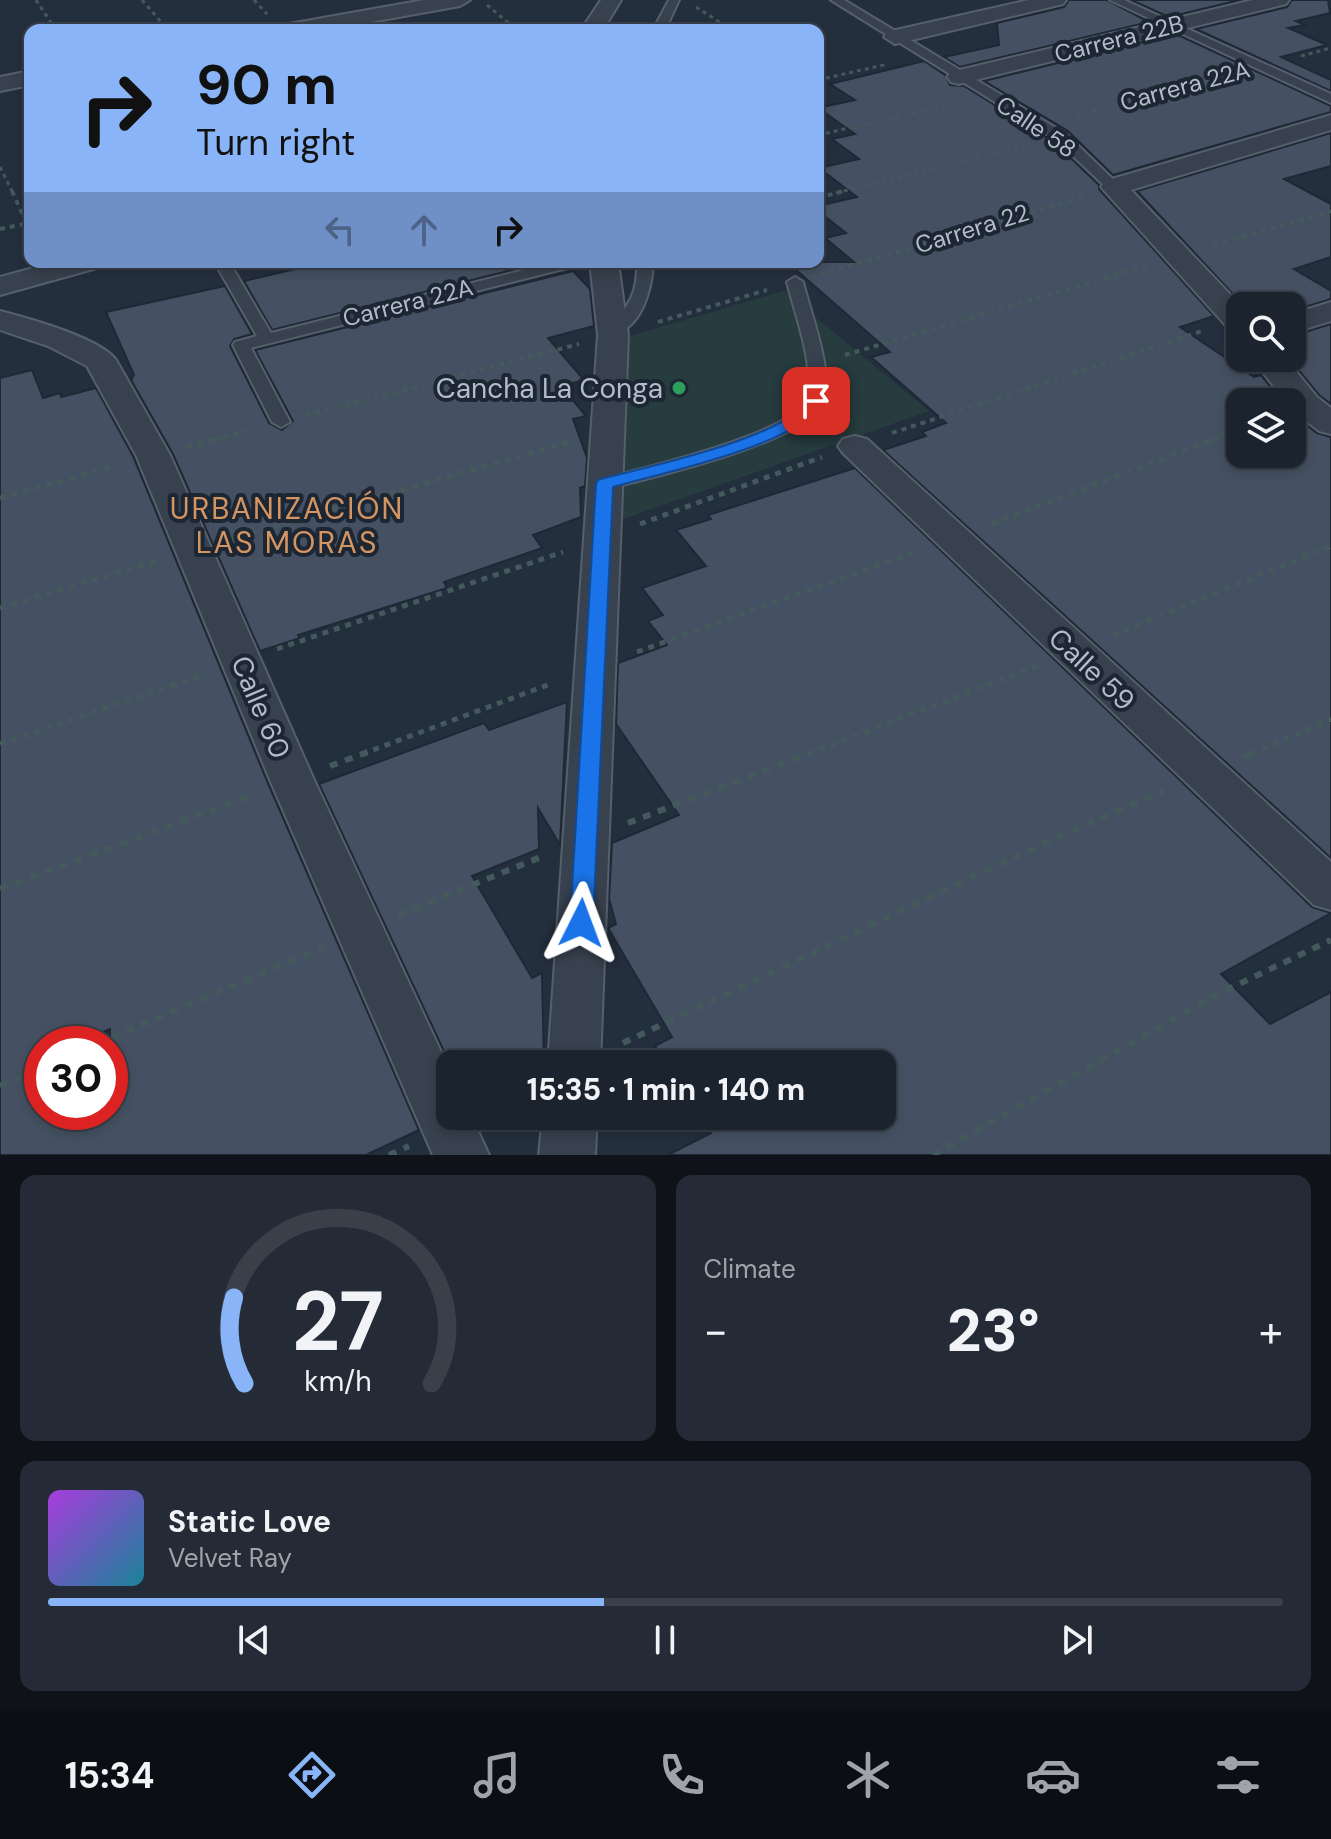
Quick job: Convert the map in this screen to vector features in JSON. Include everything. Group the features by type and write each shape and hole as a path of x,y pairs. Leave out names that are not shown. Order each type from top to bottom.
{"street":[{"path":"323,24 460,0"},
{"path":"596,24 611,0"},
{"path":"895,37 1056,0"},
{"name":"Carrera 22B","path":"959,77 1279,0"},
{"path":"0,84 24,79"},
{"path":"1114,187 1331,122"},
{"name":"Calle 58","path":"1114,187 1226,308"},
{"path":"0,286 65,268"},
{"path":"575,1050 613,332 607,268"},
{"path":"1306,319 1331,311"},
{"name":"Calle 60","path":"0,320 59,339 100,360 153,455 286,767 461,1155"},
{"path":"1279,372 1305,404 1331,424"},
{"name":"Calle 59","path":"855,446 1331,891"},
{"path":"567,1155 569,1130"}],"lane":[{"path":"662,24 674,0"},
{"name":"Calle 58","path":"836,0 989,96 1061,137 1114,187"},
{"path":"1115,0 1331,99"},
{"name":"Carrera 22A","path":"281,422 241,345 550,268"},
{"path":"613,332 641,303 646,286 645,268"},
{"path":"227,270 266,338"},
{"path":"604,484 766,437 811,411 816,401 814,364 795,282"}],"path":[{"path":"36,0 52,24"},
{"path":"142,0 163,24"},
{"path":"480,0 510,24"},
{"path":"685,0 723,24"},
{"name":"Carrera 22A","path":"1040,125 1331,48"},
{"path":"824,79 924,56"},
{"path":"824,134 989,96"},
{"path":"824,196 1061,137"},
{"path":"0,167 24,216"},
{"name":"Carrera 22","path":"613,332 795,282 1114,187"},
{"path":"814,364 1331,211"},
{"path":"0,229 24,225"},
{"path":"0,608 607,431"},
{"path":"128,1031 362,930 586,839 1073,652 1331,546"},
{"path":"621,1044 1042,844 1331,719"},
{"path":"933,1155 1216,995 1331,940"},
{"path":"0,1086 24,1076"}],"green space":[{"path":"784,291 929,411 618,521 627,337"}],"building":[{"path":"1069,0 1107,0 1149,22 960,67 944,57 999,45 997,23 1064,7"},
{"path":"1131,0 1240,0 1169,17"},
{"path":"1292,0 1328,0 1330,13 1296,21 1305,25 1288,28 1327,45 1281,57 1331,80 1331,91 1196,29 1287,7"},
{"path":"1176,34 1331,106 1331,112 1113,175 1068,131 984,81"},
{"path":"924,61 945,75 950,85 964,86 1054,142 1099,185 1099,189 1214,316 1180,327 1226,358 1226,372 1247,372 1254,377 1261,375 1271,388 1226,388 1226,468 1306,468 1306,425 1317,433 1331,437 1331,858 883,450 926,436 922,432 946,423 871,357 890,352 794,268 824,268 824,262 854,262 825,238 846,233 824,216 824,205 857,197 824,172 824,167 859,159 832,139 855,134 824,112 824,107 855,100 830,84"},
{"path":"1331,133 1331,166 1284,179 1331,204 1331,257 1294,269 1331,291 1331,299 1306,307 1306,292 1231,292 1137,191"},
{"path":"299,268 520,268 272,330 244,281"},
{"path":"573,271 590,289 594,326 548,338 584,380 561,386 586,416 573,419 587,458 585,486 580,488 581,517 533,535 542,548 444,582 447,588 298,635 300,638 260,651 173,454 131,380 134,375 106,312 225,286 252,334 234,339 230,346 269,423 282,430 293,421 255,350"},
{"path":"1331,324 1331,404 1319,395 1300,372 1306,372 1306,332"},
{"path":"32,370 43,398 96,388 133,456 267,781 419,1130 366,1155 0,1155 0,378"},
{"path":"855,468 1312,907 1331,913 1221,974 1270,1024 1331,992 1331,1155 668,1155 711,1133 709,1130 896,1130 896,1050 658,1050 655,1046 672,1037 608,928 616,924 609,899 612,843 679,815 616,724 618,663 667,645 648,621 663,615 642,588 706,566 676,530 711,519 708,515"},
{"path":"567,702 560,845 538,808 539,849 472,876 532,978 542,973 544,1050 443,1050 319,784 484,723 489,730"}],"place":[{"name":"Cancha La Conga","path":"679,388"}],"district":[{"name":"URBANIZACIÓN LAS MORAS","path":"287,526"}],"route":[{"path":"581,923 604,484 766,437 798,421 811,411 816,401"}]}
